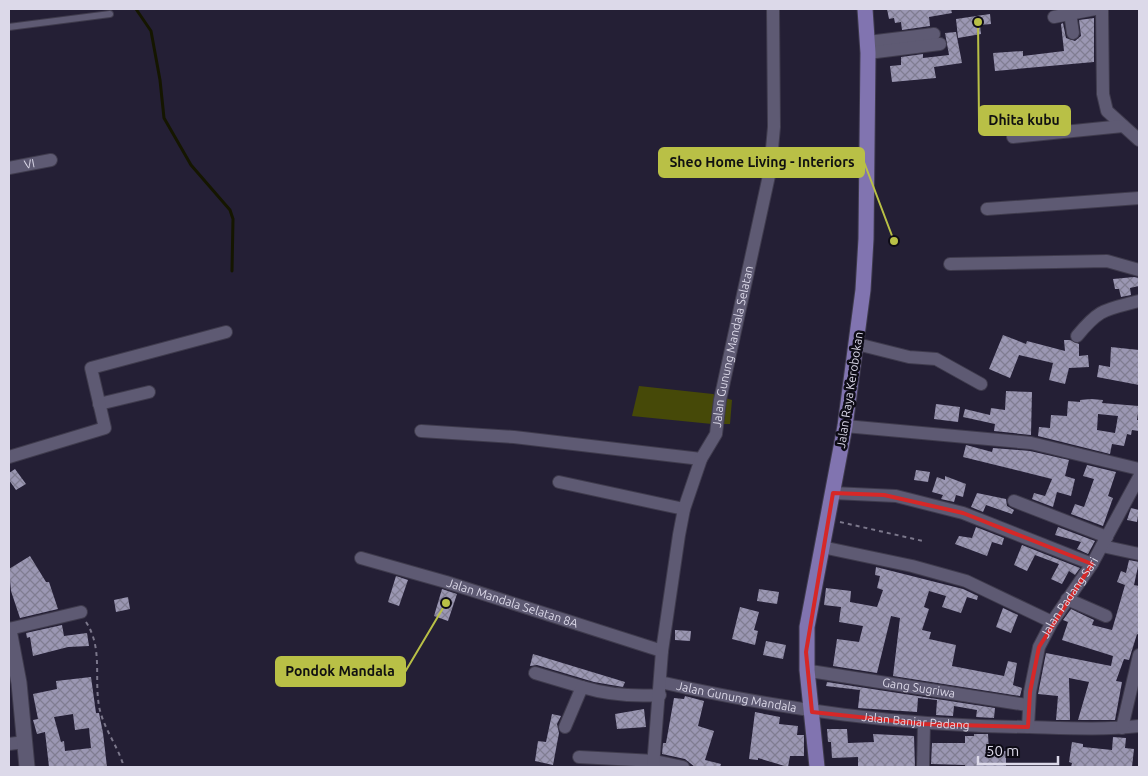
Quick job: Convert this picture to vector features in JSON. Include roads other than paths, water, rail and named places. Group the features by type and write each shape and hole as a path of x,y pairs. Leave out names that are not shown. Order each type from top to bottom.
{"main road":[{"name":"Jalan Raya Kerobokan","path":"817,767 806,644 845,426 857,344 866,239 868,47 865,9"}],"street":[{"name":"Jalan Gunung Mandala Selatan","path":"654,764 662,651 684,508 701,459 712,443 718,425 720,400 770,171 774,127 772,9"},
{"path":"1054,17 1095,9"},
{"path":"1102,9 1103,94 1107,111 1139,140"},
{"path":"1070,13 1073,33"},
{"path":"868,47 937,39"},
{"path":"1013,136 1123,126"},
{"name":"VI","path":"9,168 51,160"},
{"path":"987,209 1139,198"},
{"path":"950,264 1107,261 1139,270"},
{"path":"1077,336 1093,317 1106,310 1139,301"},
{"path":"9,457 105,428 91,368 226,332"},
{"path":"857,344 909,357 936,359 981,384"},
{"path":"99,404 149,392"},
{"path":"845,426 1030,442 1139,469"},
{"path":"421,431 514,437 701,459"},
{"name":"Jalan Padang Sari","path":"1028,727 1030,692 1039,648 1052,622 1092,564 1104,542 1134,497 1139,478"},
{"path":"559,482 684,508"},
{"path":"833,493 901,497 963,512 1092,564"},
{"path":"1014,501 1104,542 1139,554"},
{"path":"822,547 912,566 966,581 1052,622"},
{"name":"Jalan Mandala Selatan 8A","path":"361,558 446,582 662,651"},
{"path":"1067,599 1106,616"},
{"path":"27,767 25,742 14,684 9,629 83,616"},
{"path":"1122,728 1139,655"},
{"name":"Gang Sugriwa","path":"810,671 1027,705"},
{"name":"Jalan Gunung Mandala","path":"535,673 610,695 630,697 660,689 812,712"},
{"path":"565,727 582,687"},
{"name":"Jalan Banjar Padang","path":"812,712 924,724 1122,728 1139,726"},
{"path":"923,767 924,724"},
{"path":"9,744 25,742"},
{"path":"579,757 683,767"}],"lane":[{"path":"9,27 110,14"}],"waterway":[{"path":"136,9 151,31 160,80 164,118 191,165 230,210 233,219 232,271"}],"place":[{"name":"Dhita kubu","path":"978,22"},
{"name":"Sheo Home Living - Interiors","path":"894,241"},
{"name":"Pondok Mandala","path":"446,603"}]}
